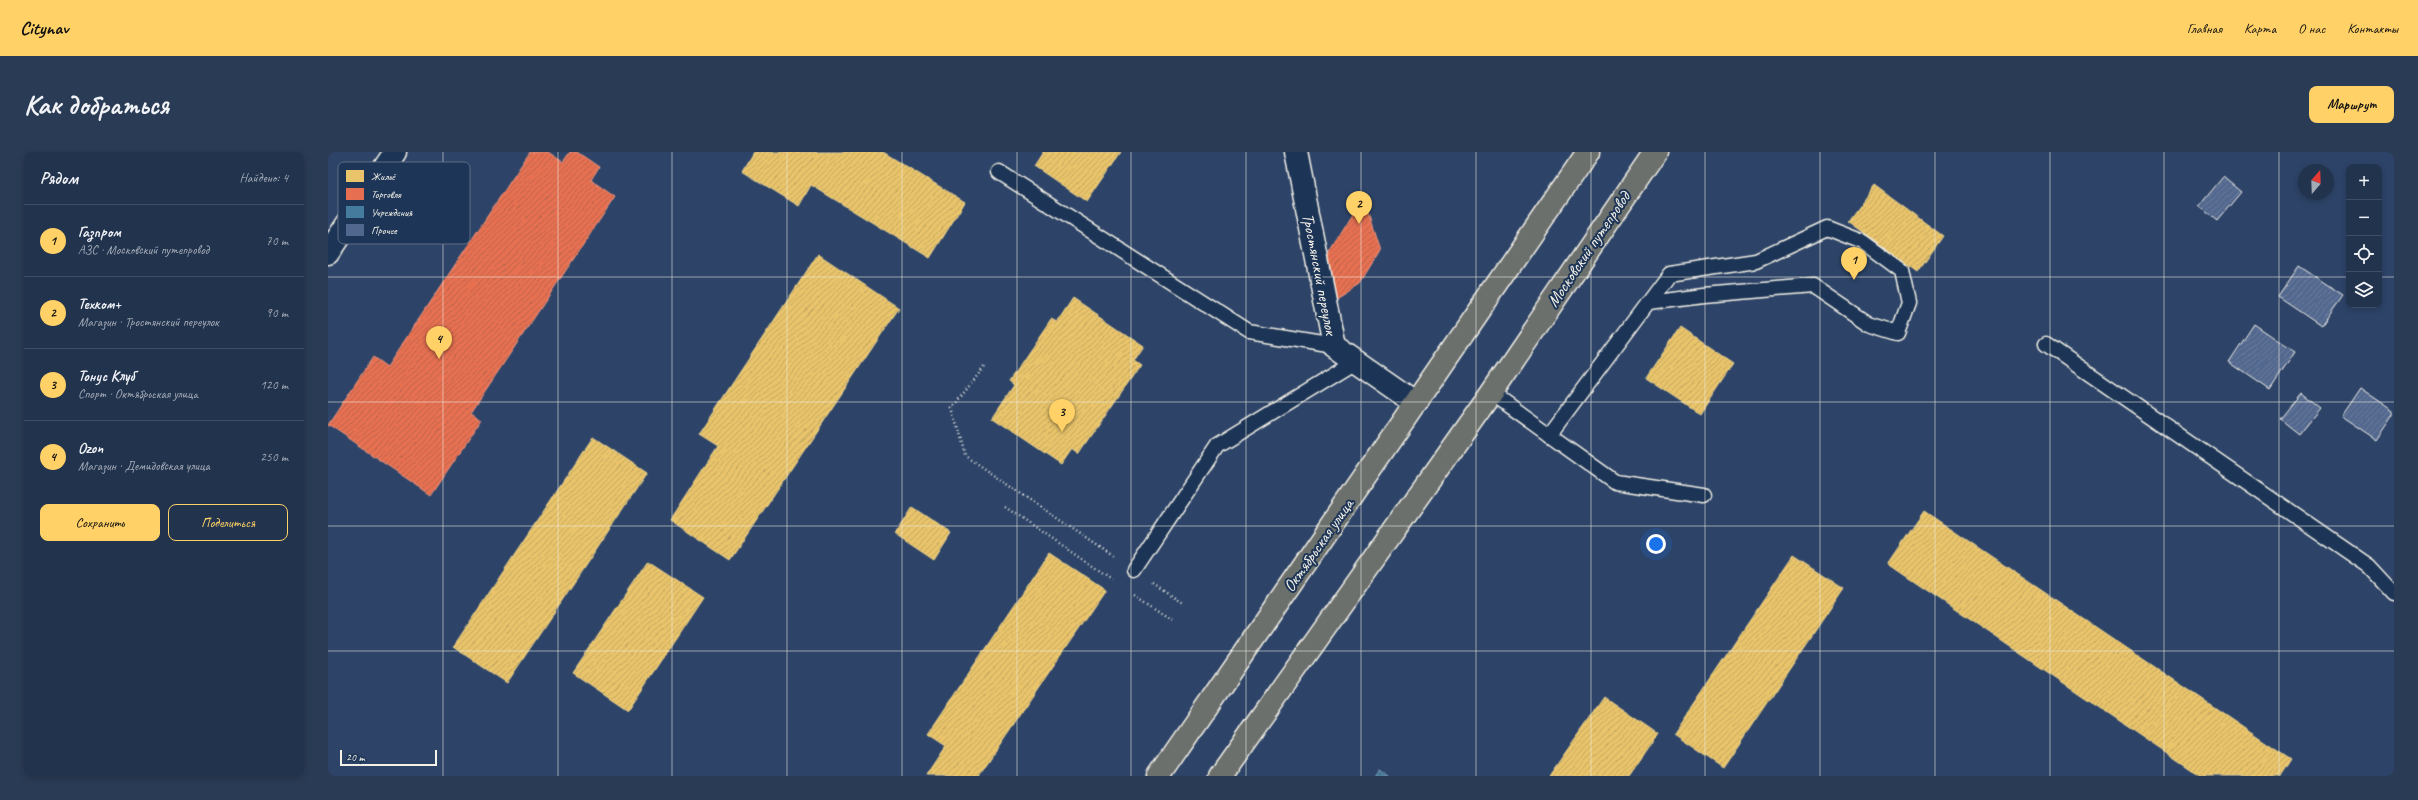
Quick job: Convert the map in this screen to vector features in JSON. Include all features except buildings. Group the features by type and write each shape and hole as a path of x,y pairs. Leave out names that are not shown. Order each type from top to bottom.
{"main road":[{"name":"Октябрьская улица","path":"1159,776 1588,152"},
{"name":"Московский путепровод","path":"1490,393 1655,152"},
{"path":"1220,776 1490,393"}],"street":[{"path":"388,162 395,152"},
{"name":"Тростянский переулок","path":"1296,152 1334,346 1416,403"},
{"path":"328,254 338,239"}],"lane":[{"path":"999,172 1249,332 1334,346"},
{"path":"1549,435 1669,274 1756,261 1827,228 1863,242 1902,271 1909,303 1898,333 1869,324 1813,286 1704,295 1649,302"},
{"path":"2046,344 2369,566 2394,593"},
{"path":"1134,570 1217,446 1356,361"},
{"path":"1490,393 1615,482 1704,495"}],"path":[{"path":"984,367 952,408 965,456 1184,604"},
{"path":"1005,507 1115,581"},
{"path":"1134,594 1173,620"}],"place":[{"name":"Техком+","path":"1359,224"},
{"name":"Газпром","path":"1854,280"},
{"name":"Ozon","path":"439,359"},
{"name":"Тонус Клуб","path":"1062,432"}]}
